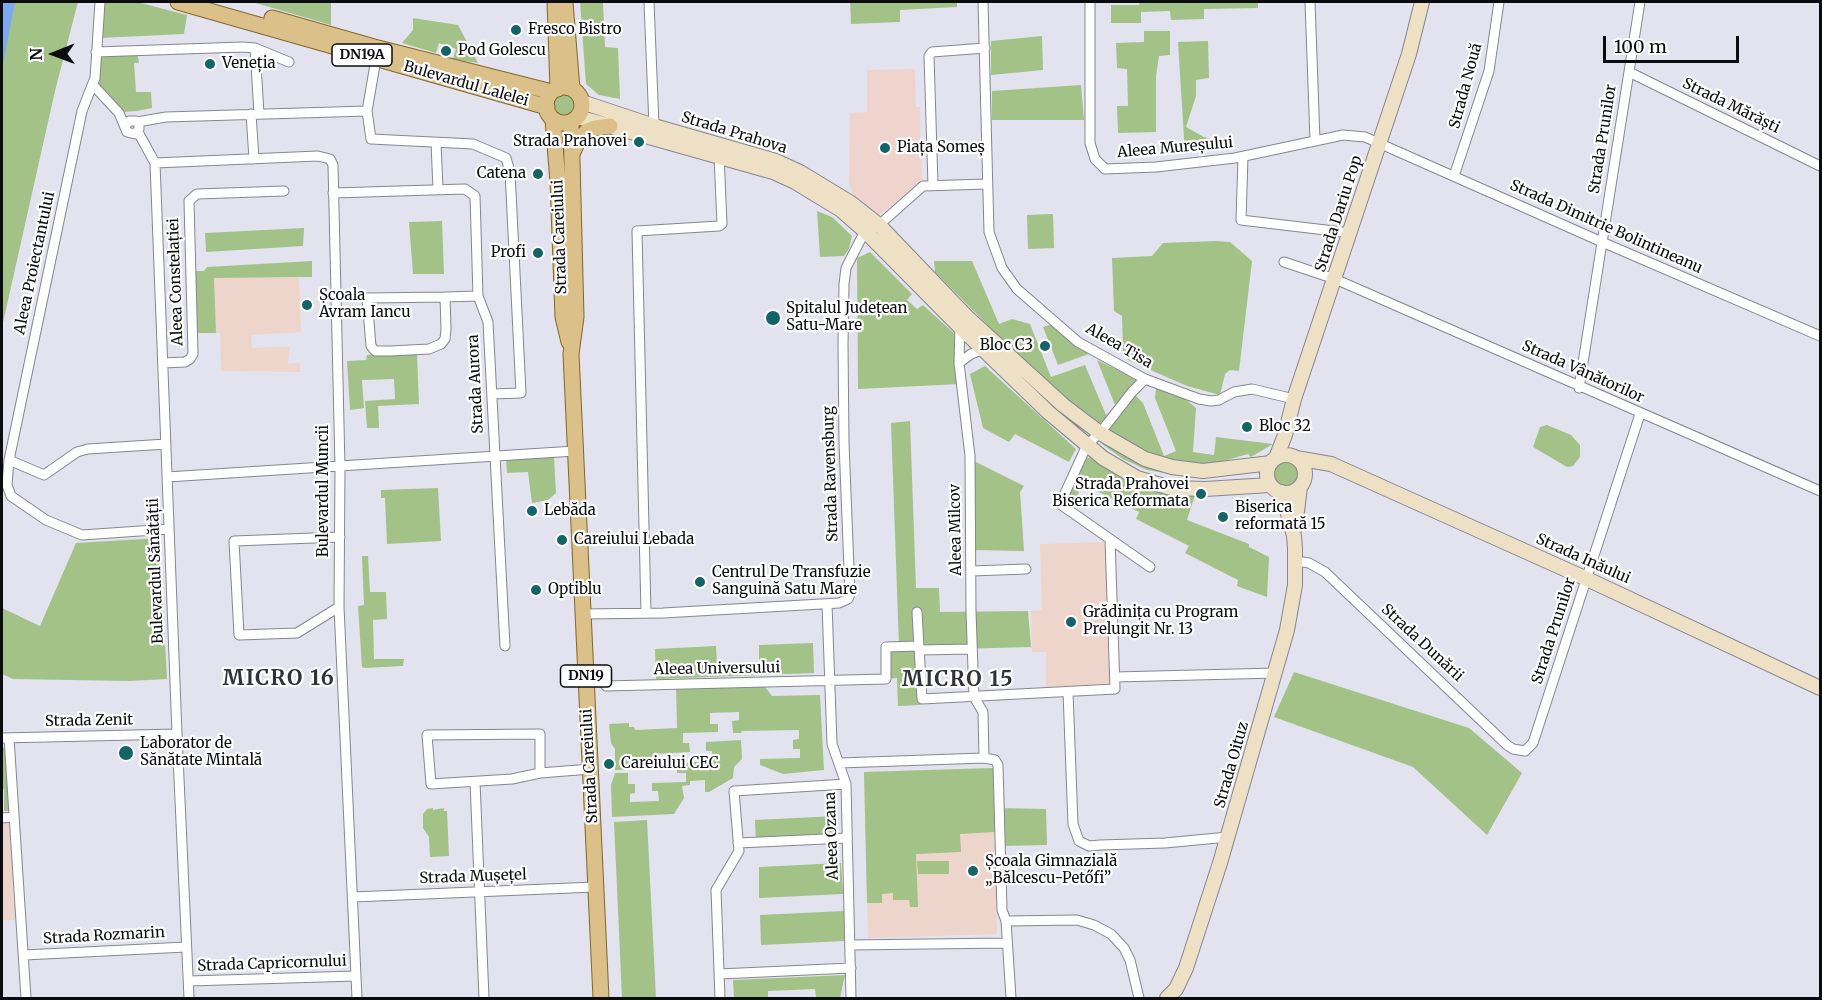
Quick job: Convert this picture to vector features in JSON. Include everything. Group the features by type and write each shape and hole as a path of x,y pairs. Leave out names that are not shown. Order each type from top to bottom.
{"main road":[{"name":"Bulevardul Lalelei","path":"178,2 376,59 550,114"},
{"name":"Bulevardul Lalelei","path":"215,2 374,47 524,84 560,90"},
{"name":"DN19","path":"555,2 560,90"},
{"name":"DN19","path":"550,114 548,99 560,90 566,2"},
{"path":"524,84 541,79 557,52"},
{"path":"550,114 565,124 577,114 580,96 560,90"},
{"name":"Strada Careiului","path":"550,114 558,182 563,317 572,354"},
{"name":"Strada Careiului","path":"577,114 571,157 576,317 572,354 601,999"},
{"path":"571,157 577,143 587,131 610,126"}],"street":[{"name":"Aleea Proiectantului","path":"4,487 81,111 93,85 100,2"},
{"path":"649,2 654,126"},
{"name":"Aleea Tisa","path":"984,2 989,232 1002,268 1017,289 1078,342 1144,379 1199,399 1211,401 1220,400 1234,392 1252,389 1294,399"},
{"name":"Aleea Mureșului","path":"1090,2 1090,143 1095,159 1105,169 1243,157 1315,140 1354,134 1380,143"},
{"path":"1310,2 1315,140"},
{"name":"Strada Dariu Pop","path":"1283,459 1294,399 1351,233 1413,38 1422,2"},
{"name":"Strada Nouă","path":"1454,176 1489,71 1499,2"},
{"name":"Strada Prunilor","path":"1579,387 1640,2"},
{"path":"96,52 220,47 255,48 289,62"},
{"path":"254,159 255,48"},
{"path":"933,185 929,56 932,52 985,48"},
{"path":"376,59 368,111 371,139 473,144 506,158 510,172 521,393 492,394"},
{"name":"Strada Mărăști","path":"1629,72 1821,166"},
{"name":"Bulevardul Sănătății","path":"93,85 134,127 155,163 189,999"},
{"path":"134,127 149,120 166,117 368,111"},
{"name":"Strada Prahova","path":"577,114 654,126 756,155 800,172 851,202 879,225 964,323 984,350 1048,412 1087,445 1137,478 1171,488 1276,488"},
{"name":"Strada Prahova","path":"577,114 610,126 719,155 795,182 841,210 964,323 1063,405 1100,433 1146,459 1172,467 1203,471 1283,459"},
{"path":"436,143 438,189"},
{"name":"Strada Dimitrie Bolintineanu","path":"1380,143 1821,336"},
{"path":"646,613 637,231 722,224 719,155"},
{"name":"Bulevardul Muncii","path":"155,163 325,157 330,159 333,165 340,468 339,608 357,999"},
{"path":"1243,157 1241,220 1351,233"},
{"path":"866,231 879,225 923,186 987,184"},
{"name":"Strada Aurora","path":"333,193 465,189 475,196 478,296 488,322 505,646"},
{"name":"Aleea Constelației","path":"163,363 185,362 193,354 189,201 197,194 284,191"},
{"name":"Strada Ravensburg","path":"583,614 827,604 844,602 850,594 844,443 844,284 846,268 866,231"},
{"name":"Strada Vânătorilor","path":"1284,262 1335,279 1821,491"},
{"path":"445,297 446,329 445,339 441,344 429,349 390,351 375,351 371,346 367,298 478,296"},
{"name":"Aleea Milcov","path":"964,323 958,363 970,456 974,698 983,712 984,758"},
{"path":"958,363 970,354 984,350"},
{"path":"1144,379 1100,433 1087,445 1060,504 1150,567"},
{"name":"Strada Prunilor","path":"1525,752 1533,743 1640,414"},
{"path":"9,460 44,475 77,453 88,449 166,444"},
{"path":"167,477 340,468 575,451"},
{"path":"1302,481 1301,462 1283,459 1268,470 1276,488 1295,491 1302,481 1331,464"},
{"name":"Strada Inăului","path":"1283,459 1331,464 1587,579 1821,688"},
{"name":"Strada Oituz","path":"1168,997 1182,979 1186,968 1228,837 1276,673 1292,609 1294,536 1302,481"},
{"path":"4,487 11,496 46,520 82,535 169,529"},
{"name":"Strada Oituz","path":"1276,488 1294,536"},
{"path":"339,608 297,633 239,635 234,541 340,537"},
{"path":"917,612 921,699 1115,689 1110,538"},
{"name":"Strada Dunării","path":"1295,561 1309,563 1325,572 1508,745 1525,752"},
{"path":"972,571 1026,569"},
{"name":"Aleea Ozana","path":"827,604 832,744 846,784 851,999"},
{"name":"Aleea Universului","path":"606,686 886,679 886,647 919,648"},
{"path":"919,648 972,649"},
{"path":"1115,677 1276,673"},
{"path":"1068,692 1073,824 1079,841 1089,846 1228,837"},
{"name":"Strada Zenit","path":"5,738 177,734"},
{"path":"540,773 540,734 427,735 431,783 512,779 540,773 591,769"},
{"path":"5,738 14,818 26,999"},
{"path":"839,763 984,758 995,760 998,765 1002,910 1006,921 1011,999"},
{"path":"475,782 484,999"},
{"path":"720,998 716,890 739,851 734,791 846,784"},
{"path":"2,818 14,818"},
{"path":"738,843 847,838"},
{"name":"Strada Mușețel","path":"353,897 596,887"},
{"path":"1006,921 1077,920 1094,925 1111,934 1124,948 1130,960 1139,999"},
{"path":"850,945 1007,943"},
{"name":"Strada Rozmarin","path":"24,955 186,947"},
{"path":"719,975 851,968"},
{"name":"Strada Capricornului","path":"189,981 356,976"}],"shaded area":[{"name":"Piața Someș","path":"915,69 916,107 920,107 922,183 879,215 852,193 849,183 850,113 867,112 867,70"},
{"path":"213,278 299,278 301,332 251,335 252,348 290,347 288,364 299,363 301,372 221,371 220,333 216,333"},
{"path":"1108,542 1111,687 1046,688 1046,652 1032,652 1031,611 1042,610 1040,544"},
{"path":"993,768 997,934 868,938 864,772"},
{"path":"2,818 10,818 17,920 2,920"}],"green space":[{"path":"2,2 78,2 55,91 2,327"},
{"path":"103,2 137,2 187,15 184,34 100,38"},
{"path":"252,2 331,2 331,25"},
{"path":"580,2 603,2 605,47 618,48 620,99 599,95 586,84"},
{"path":"850,2 957,2 957,7 900,10 900,22 851,24"},
{"path":"1140,2 1258,2 1258,8 1204,9 1204,19 1171,20 1170,11 1141,12 1141,23 1111,23 1111,5 1139,5"},
{"path":"413,18 458,25 478,63 453,59 456,49 439,43 436,53 402,43 413,30"},
{"path":"1144,31 1170,31 1170,55 1159,56 1156,76 1156,132 1118,133 1117,106 1128,106 1127,69 1117,68 1116,43 1144,42"},
{"path":"1042,36 1043,70 991,75 991,41"},
{"path":"1208,41 1209,78 1196,80 1196,96 1186,127 1204,137 1216,140 1212,148 1185,154 1178,42"},
{"path":"137,50 139,63 134,63 136,92 151,92 152,108 123,112 97,86 100,52"},
{"path":"1081,85 1084,120 992,120 992,91"},
{"path":"563,94 571,97 574,105 571,113 563,116 555,113 552,105 555,97"},
{"path":"817,211 832,217 852,236 849,249 844,256 820,257"},
{"path":"1053,214 1054,248 1028,249 1027,215"},
{"path":"442,221 444,274 413,274 409,222"},
{"path":"304,228 303,246 206,252 205,233"},
{"path":"1230,242 1252,261 1239,371 1230,370 1225,374 1220,395 1187,386 1128,360 1123,351 1122,316 1114,311 1112,258 1152,256 1163,243"},
{"path":"870,252 912,294 907,300 917,309 923,305 957,336 960,384 858,389 857,258"},
{"path":"312,261 312,277 214,278 216,333 197,333 195,271 204,271 207,267"},
{"path":"934,261 972,261 999,324 1012,319 1030,324 1051,377 1085,365 1106,415 1117,410 1097,360 1138,380 1132,392 1143,403 1164,456 1176,451 1155,398 1156,388 1184,398 1196,408 1193,452 1214,455 1216,437 1273,444 1251,457 1248,454 1227,460 1227,468 1172,467 1106,437 1109,420 1114,413 1100,423 1040,378 935,272"},
{"path":"1053,324 1076,346 1089,354 1058,365 1043,327"},
{"path":"417,353 419,404 378,406 379,428 367,428 365,401 395,399 394,379 362,380 364,408 350,410 347,361 366,360 367,355"},
{"path":"985,366 1076,449 1069,462 1015,434 1009,442 983,428 970,374"},
{"path":"910,421 916,588 939,588 940,612 1028,611 1031,647 920,650 921,705 898,706 897,678 886,679 886,647 899,646 891,423"},
{"path":"1547,425 1571,435 1580,445 1580,457 1573,466 1567,467 1533,447 1540,427"},
{"path":"1105,440 1175,472 1176,475 1147,470 1123,459 1102,444"},
{"path":"554,457 556,493 548,500 532,503 528,472 507,473 506,460"},
{"path":"1096,457 1120,477 1140,486 1168,494 1195,495 1187,520 1249,544 1249,547 1269,557 1267,597 1237,586 1238,580 1185,553 1189,546 1136,519 1139,512 1083,484 1076,498 1065,493 1085,459"},
{"path":"972,460 1024,486 1020,492 1024,551 974,550"},
{"path":"1286,460 1296,464 1300,474 1296,484 1286,488 1276,484 1272,474 1276,464"},
{"path":"438,488 441,541 387,544 385,498 381,498 381,490"},
{"path":"159,538 167,679 129,681 13,679 2,674 2,608 40,626 76,543"},
{"path":"362,556 368,556 370,592 386,592 387,619 373,620 374,659 404,659 403,666 362,667 358,606 364,605"},
{"path":"813,643 814,673 656,679 655,649 716,646 717,665 759,663 759,645"},
{"path":"1294,672 1469,728 1522,773 1487,835 1413,767 1274,717"},
{"path":"762,683 772,696 820,695 824,770 783,774 760,765 760,759 800,758 800,749 793,749 793,740 799,739 799,730 733,733 732,721 739,720 739,712 710,713 710,724 718,724 718,732 683,733 683,743 689,743 690,752 655,754 656,769 615,770 615,749 611,743 609,724 629,723 629,727 634,727 635,730 677,728 676,685"},
{"path":"741,740 742,759 734,767 733,778 709,792 705,792 705,780 690,781 690,785 682,786 684,798 674,814 612,817 611,785 615,773 628,773 628,784 635,784 635,793 630,794 630,802 659,801 658,791 652,791 652,783 686,782 686,773 677,773 677,763 713,761 712,751 706,751 706,742"},
{"path":"2,746 10,754 14,811 4,811"},
{"path":"993,768 995,832 960,834 961,852 916,854 918,907 910,907 909,900 893,900 893,893 882,894 882,903 867,903 864,772"},
{"path":"433,808 433,810 444,808 444,811 447,811 449,856 430,857 429,837 423,828 423,814 427,809"},
{"path":"999,808 1046,809 1047,845 1000,846"},
{"path":"837,816 838,839 756,843 755,820"},
{"path":"647,820 656,998 622,998 614,822"},
{"path":"917,861 949,861 949,874 918,874"},
{"path":"841,863 843,894 759,898 759,867"},
{"path":"844,911 844,941 761,945 760,915"},
{"path":"845,975 840,998 811,998 816,997 815,989 768,991 768,998 734,998 733,980"}],"water":[{"path":"2,2 15,2 2,70"}],"place":[{"name":"Fresco Bistro","path":"516,30"},
{"name":"Pod Golescu","path":"446,51"},
{"name":"Veneția","path":"210,64"},
{"name":"Strada Prahovei","path":"639,142"},
{"name":"Piața Someș","path":"885,148"},
{"name":"Catena","path":"538,174"},
{"name":"Profi","path":"538,253"},
{"name":"Școala Avram Iancu","path":"307,305"},
{"name":"Spitalul Județean Satu-Mare","path":"773,318"},
{"name":"Bloc C3","path":"1045,346"},
{"name":"Bloc 32","path":"1247,427"},
{"name":"Strada Prahovei Biserica Reformata","path":"1201,494"},
{"name":"Lebăda","path":"532,511"},
{"name":"Biserica reformată 15","path":"1223,517"},
{"name":"Careiului Lebada","path":"562,540"},
{"name":"Centrul De Transfuzie Sanguină Satu Mare","path":"700,582"},
{"name":"Optiblu","path":"536,590"},
{"name":"Grădinița cu Program Prelungit Nr. 13","path":"1071,622"},
{"name":"Laborator de Sănătate Mintală","path":"126,753"},
{"name":"Careiului CEC","path":"609,764"},
{"name":"Școala Gimnazială „Bălcescu-Petőfi”","path":"973,871"}],"district":[{"name":"MICRO 16","path":"279,679"},
{"name":"MICRO 15","path":"958,680"}]}
